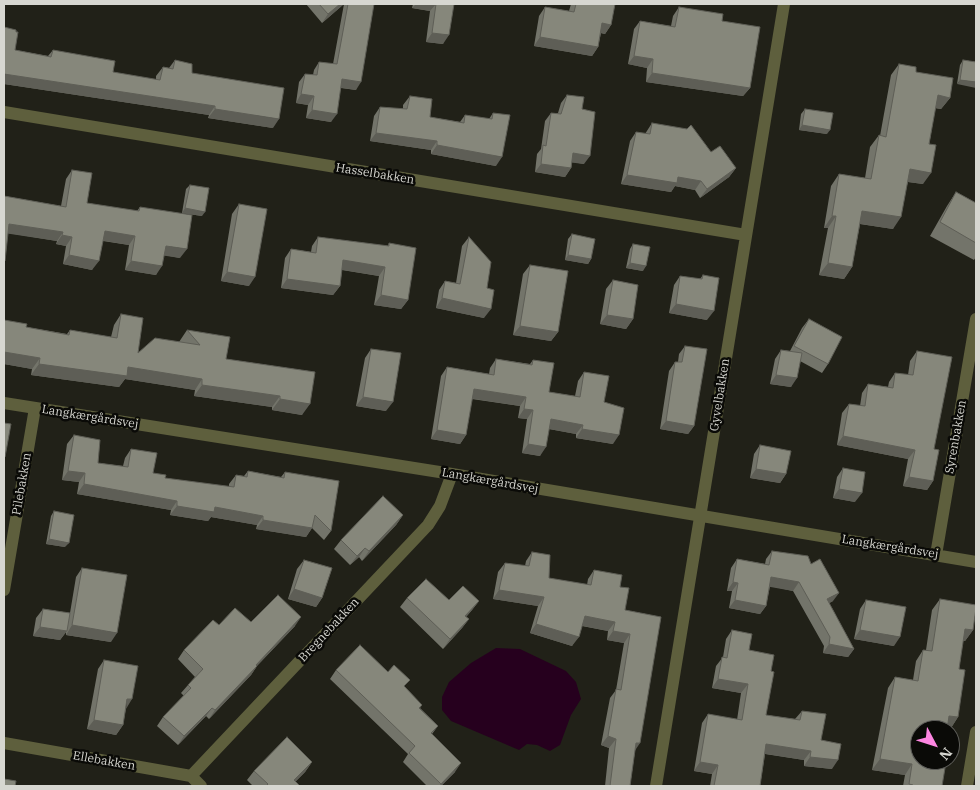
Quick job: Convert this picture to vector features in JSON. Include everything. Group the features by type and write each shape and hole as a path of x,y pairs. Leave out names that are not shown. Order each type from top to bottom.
{"street":[{"name":"Gyvelbakken","path":"656,786 784,4"},
{"name":"Hasselbakken","path":"4,112 746,235"},
{"name":"Syrenbakken","path":"936,555 976,319"},
{"name":"Langkærgårdsvej","path":"4,403 452,474 976,562"},
{"name":"Pilebakken","path":"4,590 34,408"},
{"name":"Bregnebakken","path":"191,776 428,526 440,506 452,474"},
{"path":"967,786 976,732"},
{"name":"Ellebakken","path":"4,743 191,776"},
{"path":"191,776 201,786"}],"shaded area":[{"path":"496,648 520,649 566,671 576,682 581,699 571,715 560,745 550,751 537,745 527,744 519,750 451,721 442,710 442,697 449,682 471,663"}],"building":[{"path":"319,4 340,4 328,14"},
{"path":"348,4 374,4 361,82 342,79 337,114 312,110 314,96 301,94 305,74 317,75 319,62 337,64"},
{"path":"436,4 454,4 449,35 432,33"},
{"path":"576,4 615,4 611,25 602,23 598,47 540,37 545,7 574,12"},
{"path":"679,7 723,14 722,21 760,27 750,88 652,73 653,59 634,56 640,21 675,27"},
{"path":"4,27 18,32 15,50 51,57 53,50 115,61 113,72 160,80 163,67 173,69 175,60 192,64 192,73 284,88 279,119 215,109 215,106 4,74"},
{"path":"963,60 976,62 976,82 960,80"},
{"path":"899,64 916,67 916,72 953,78 950,98 938,95 929,144 936,145 931,173 910,169 901,217 862,211 852,267 828,263 836,216 832,216 839,174 871,179 879,135 886,137"},
{"path":"567,95 584,97 582,109 595,112 590,156 573,153 571,168 541,164 543,145 546,146 551,113 561,114"},
{"path":"410,96 432,99 430,117 464,123 465,115 492,119 493,113 510,115 502,157 437,145 437,141 376,133 380,107 407,109"},
{"path":"805,109 833,113 830,130 802,125"},
{"path":"652,123 687,129 691,125 711,152 720,146 736,168 707,189 701,181 678,177 677,183 627,175 636,132 650,134"},
{"path":"72,170 92,173 87,203 139,211 140,207 192,215 187,249 166,246 162,266 131,261 135,236 105,231 99,261 69,255 72,237 62,235 63,232 9,224 4,261 4,196 66,207"},
{"path":"190,185 209,188 205,212 185,208"},
{"path":"956,192 976,203 976,243 940,222"},
{"path":"239,204 267,209 255,277 227,272"},
{"path":"572,234 595,239 591,259 568,255"},
{"path":"318,237 389,246 389,243 416,248 408,300 381,295 385,267 343,260 340,286 287,279 291,249 316,253"},
{"path":"469,237 491,262 487,288 494,290 491,309 442,298 445,281 460,284"},
{"path":"633,244 650,247 646,266 630,263"},
{"path":"530,265 568,271 558,332 520,326"},
{"path":"703,275 719,278 714,311 676,304 680,276 702,279"},
{"path":"613,280 638,285 633,319 607,315"},
{"path":"121,314 143,318 138,353 155,338 200,345 187,330 230,337 226,359 315,372 310,404 280,399 280,396 202,385 202,379 128,367 127,376 39,364 40,358 4,352 4,320 27,324 26,327 69,335 70,330 117,338"},
{"path":"809,319 842,337 828,364 794,346"},
{"path":"685,346 707,349 694,426 666,421 675,362 682,362"},
{"path":"371,349 401,353 393,402 363,397"},
{"path":"781,350 802,353 797,378 776,375"},
{"path":"917,351 952,357 934,449 939,450 933,481 909,477 915,450 843,436 849,404 865,406 868,384 893,388 895,373 913,375"},
{"path":"496,359 532,365 533,360 554,363 549,392 580,397 584,372 609,376 604,402 624,408 619,435 582,429 583,425 551,419 546,447 528,444 533,410 524,409 526,397 474,389 466,435 437,430 447,367 494,375"},
{"path":"4,423 11,424 5,457 4,457"},
{"path":"74,435 100,440 98,463 128,467 131,449 157,453 153,473 166,475 165,478 234,487 236,475 247,477 248,471 284,478 285,472 339,481 331,531 315,515 312,528 263,520 263,516 215,507 214,512 177,506 177,501 84,484 85,473 68,471"},
{"path":"760,445 791,451 786,474 756,469"},
{"path":"843,468 865,472 862,493 839,489"},
{"path":"383,496 403,515 369,551 365,548 357,556 341,540"},
{"path":"54,511 74,515 69,543 49,539"},
{"path":"772,551 808,556 811,564 820,559 839,593 827,599 854,649 829,644 830,637 799,582 771,577 766,606 735,600 738,583 733,582 737,559 769,565"},
{"path":"532,552 550,555 549,578 591,585 594,570 622,575 620,587 629,588 625,610 661,617 640,743 636,743 630,786 610,786 616,739 608,736 616,689 621,690 630,634 613,631 615,622 585,616 579,637 536,624 544,597 499,590 505,563 529,566"},
{"path":"304,560 332,568 322,598 294,589"},
{"path":"82,568 127,575 117,633 72,625"},
{"path":"426,579 449,600 463,586 479,601 465,616 469,619 450,639 407,598"},
{"path":"278,595 301,617 215,710 212,708 184,736 163,717 191,688 188,685 203,669 184,650 213,620 219,625 235,608 251,622"},
{"path":"940,599 976,605 973,630 965,629 959,669 965,670 958,717 949,716 948,720 910,720 910,764 880,759 895,677 918,681 923,650 932,651"},
{"path":"866,600 906,607 900,637 860,630"},
{"path":"43,609 70,613 67,631 40,627"},
{"path":"732,630 752,634 749,650 774,655 771,671 774,672 766,715 800,720 802,711 826,714 821,740 841,744 838,760 810,757 811,751 766,744 760,786 714,786 718,765 700,762 708,714 742,720 748,684 718,679 722,657 727,658"},
{"path":"360,645 388,672 394,665 410,680 404,686 422,705 419,708 438,726 431,733 461,763 441,784 409,753 415,746 336,670"},
{"path":"104,660 138,666 132,699 127,699 123,725 94,720"},
{"path":"287,737 312,762 294,780 300,786 266,786 268,784 254,771"},
{"path":"911,770 945,770 942,786 913,786 909,784"},
{"path":"4,779 16,781 15,786 4,786"}]}
